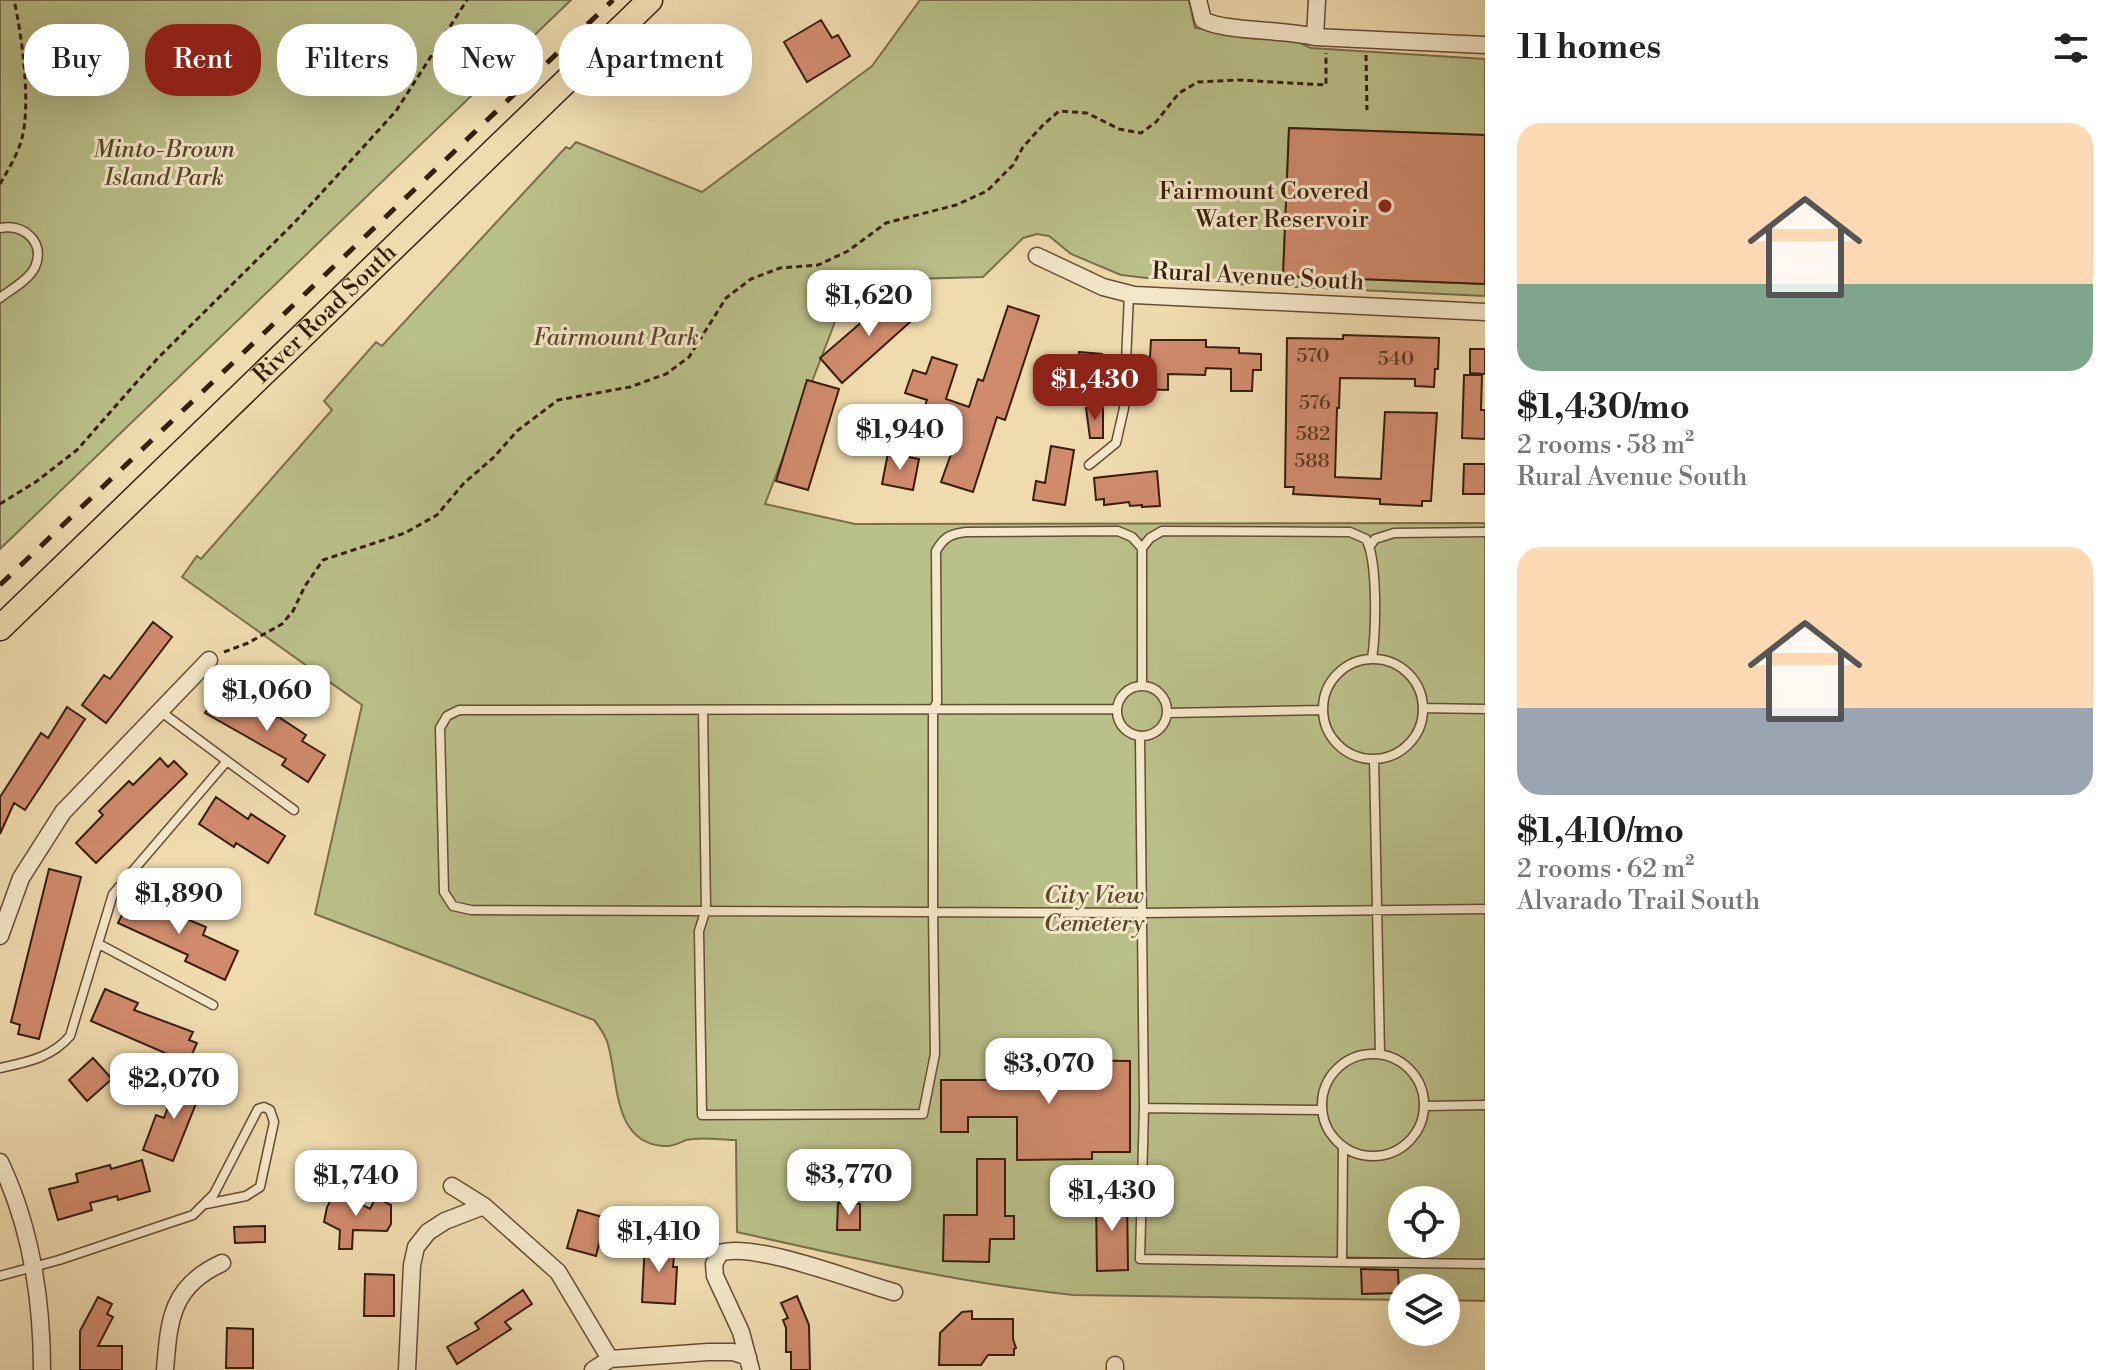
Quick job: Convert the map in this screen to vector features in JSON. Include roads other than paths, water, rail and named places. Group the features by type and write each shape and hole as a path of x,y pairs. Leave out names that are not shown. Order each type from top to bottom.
{"main road":[{"name":"River Road South","path":"0,628 650,0"}],"street":[{"path":"1198,0 1203,20 1218,25 1294,31 1322,37 1485,45"},
{"path":"1317,0 1322,37"},
{"name":"Rural Avenue South","path":"1037,256 1103,287 1129,294 1485,312"},
{"path":"0,936 21,878 63,812 209,660"},
{"path":"0,1162 29,1243 42,1326 42,1370"},
{"path":"452,1186 484,1206 558,1272 610,1359"},
{"path":"407,1370 412,1265 416,1247 428,1232 445,1221 484,1206"},
{"path":"749,1363 735,1318 715,1276 714,1264 723,1252 742,1251 775,1257 894,1292"},
{"path":"165,1370 169,1320 179,1296 203,1272 222,1263"},
{"path":"593,1370 610,1359 708,1352 733,1352 749,1363"}],"lane":[{"path":"0,228 9,226 25,231 36,244 37,251 31,273 0,298"},
{"path":"1089,465 1116,443 1122,420 1129,294"},
{"path":"703,711 706,909 699,931 702,1115 923,1114 935,1054 933,710 937,702 936,551 943,539 966,532 1118,531 1132,537 1142,548"},
{"path":"1142,686 1142,548 1150,538 1162,531 1350,532 1366,539 1373,556 1372,659"},
{"path":"1370,546 1375,539 1394,533 1485,532"},
{"path":"1372,659 1402,668 1420,692 1423,708 1421,723 1414,737 1390,756 1374,759 1359,757 1333,739 1323,710 1325,695 1342,669 1356,661 1372,659"},
{"path":"1142,686 1157,690 1163,696 1168,713 1162,728 1140,737 1132,735 1120,725 1117,709 1124,693 1142,686"},
{"path":"1423,708 1485,709"},
{"path":"1117,709 459,710 447,716 440,728 444,892 453,906 471,910 1142,913 1485,909"},
{"path":"160,710 294,810"},
{"path":"1168,713 1323,710"},
{"path":"1140,737 1144,1108 1140,1259 1485,1264"},
{"path":"1374,759 1380,1054"},
{"path":"0,1068 45,1057 70,1036 113,894 227,761"},
{"path":"99,944 213,1005"},
{"path":"1365,1054 1380,1054 1407,1066 1417,1077 1425,1106 1415,1136 1403,1147 1373,1157 1343,1147 1333,1137 1325,1124 1323,1095 1328,1080 1337,1068 1365,1054"},
{"path":"1425,1106 1485,1105"},
{"path":"0,1276 34,1268 193,1215 214,1194 258,1109 264,1107 270,1110 274,1122 260,1187 246,1196 206,1204"},
{"path":"1144,1108 1322,1110"},
{"path":"1342,1260 1343,1147"}],"railway":[{"path":"0,585 613,0"}],"place":[{"name":"Fairmount Covered Water Reservoir","path":"1385,206"}],"park label":[{"name":"Minto-Brown Island Park","path":"164,164"},
{"name":"Fairmount Park","path":"616,338"},
{"name":"City View Cemetery","path":"1094,910"}]}
